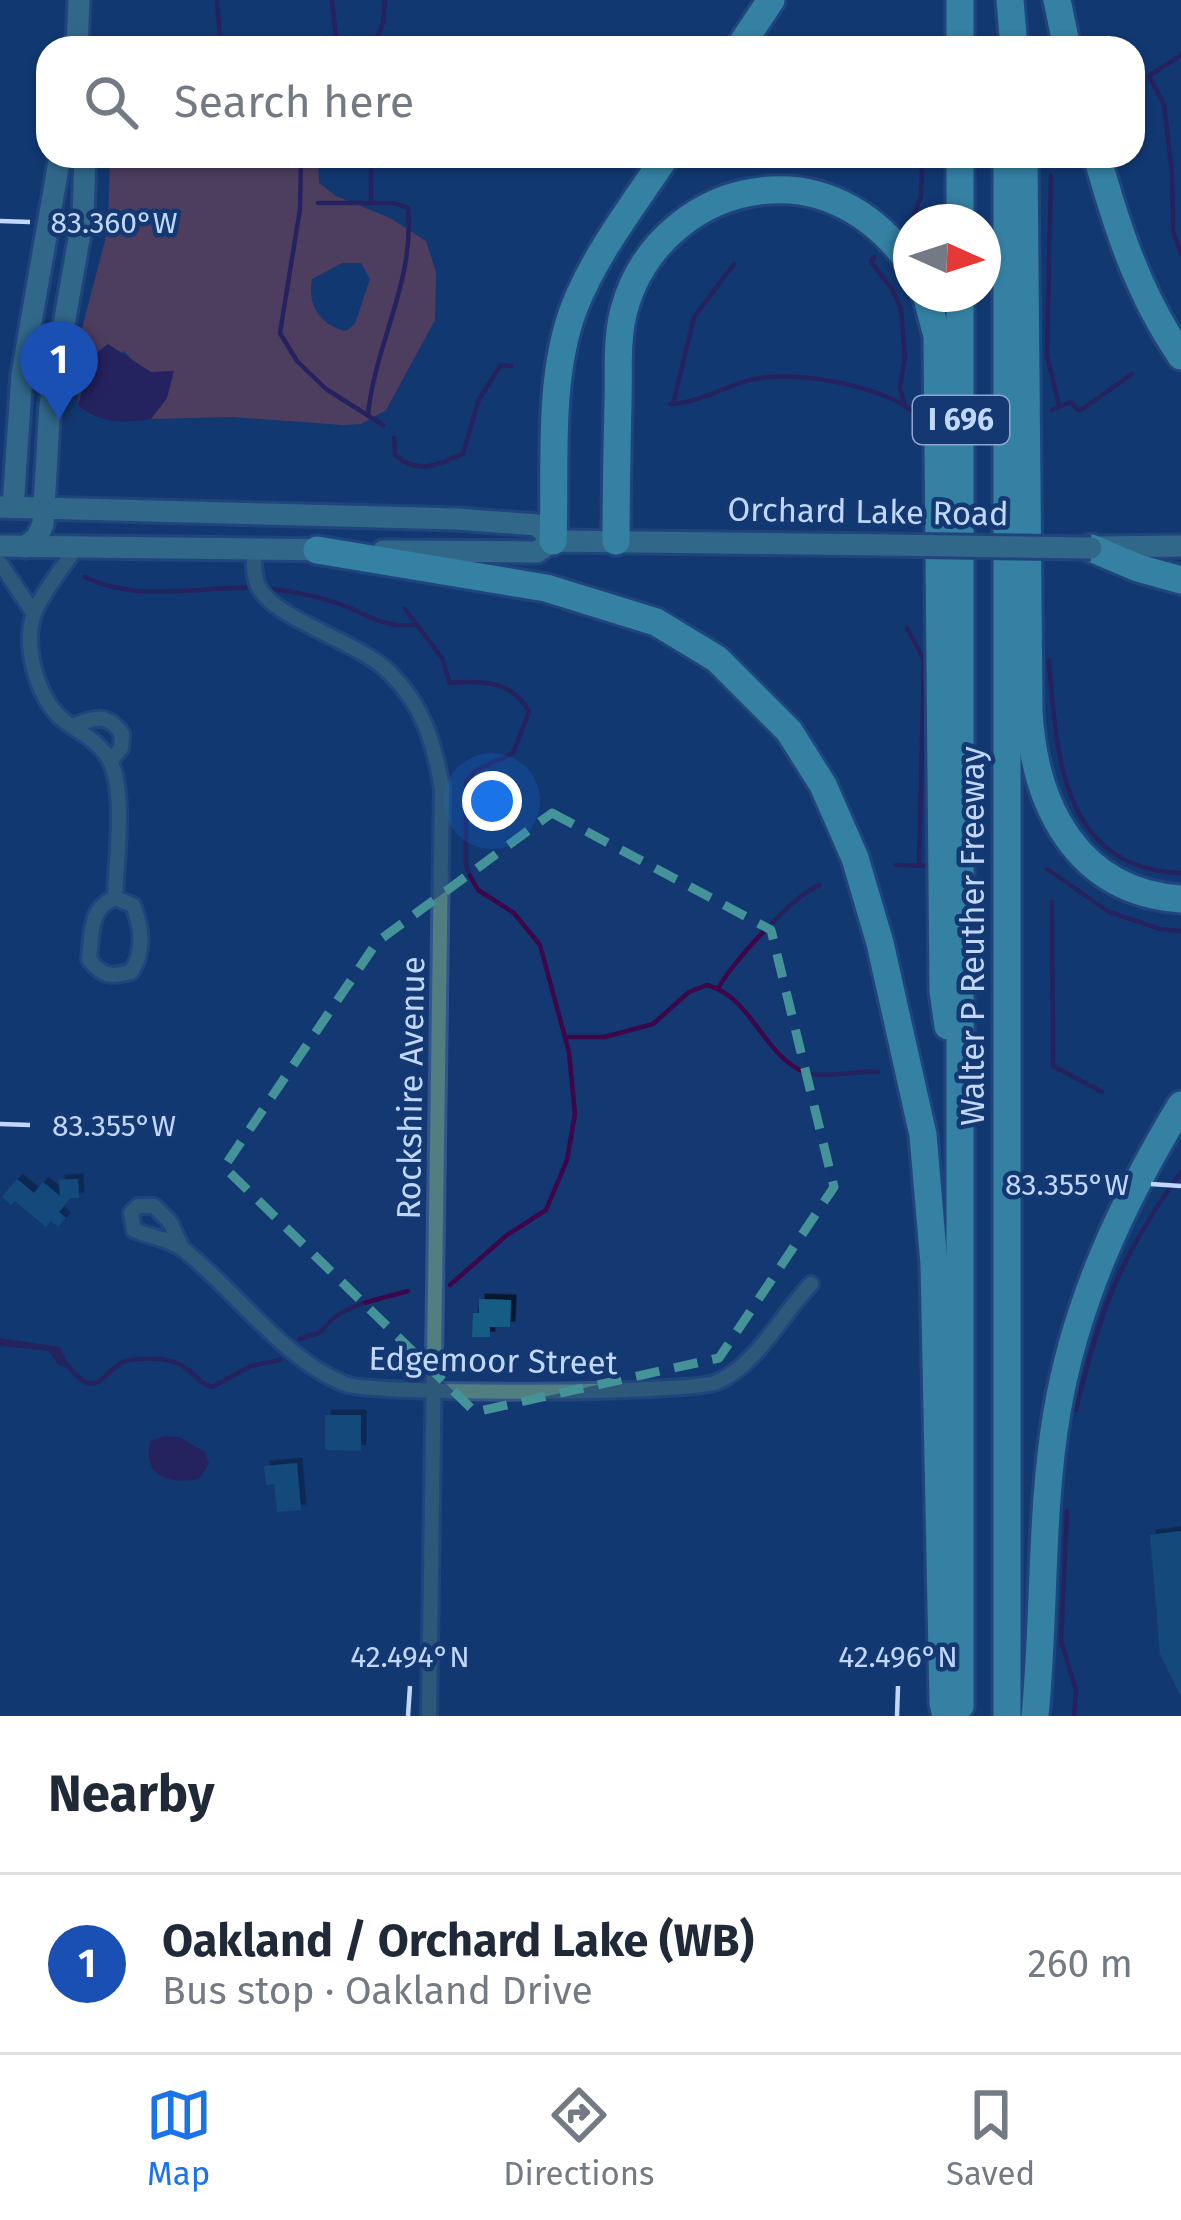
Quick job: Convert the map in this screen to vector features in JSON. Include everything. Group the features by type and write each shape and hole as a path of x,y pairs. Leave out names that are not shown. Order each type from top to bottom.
{"highway":[{"path":"747,36 771,0"},
{"path":"960,0 960,36"},
{"path":"1008,0 1010,36"},
{"path":"1057,0 1064,36"},
{"path":"554,541 559,382 574,310 592,271 658,168"},
{"path":"960,204 961,168"},
{"name":"Walter P Reuther Freeway","path":"1007,168 1007,1716"},
{"path":"1024,168 1029,710 1034,764 1065,837 1092,864 1140,892 1181,899"},
{"path":"1101,168 1133,270 1181,356"},
{"path":"616,541 621,327 633,283 669,233 715,202 766,190 795,191 821,196 857,212 893,242"},
{"path":"931,312 937,336 939,403 943,992 962,1128"},
{"name":"Walter P Reuther Freeway","path":"960,312 960,1716"},
{"path":"1090,548 1181,580"},
{"path":"306,550 546,588 656,622 717,659 789,731 823,785 855,858 874,922 922,1135 934,1264 946,1716"},
{"path":"1035,1716 1051,1457 1065,1375 1082,1309 1111,1233 1181,1106"}],"main road":[{"path":"78,36 79,0"},
{"path":"6,507 22,374 58,168"},
{"path":"26,547 41,532 45,507 50,404 83,216 85,168"},
{"name":"Orchard Lake Road","path":"6,507 295,513 538,525 554,541"},
{"path":"295,513 315,524 306,550"},
{"name":"Orchard Lake Road","path":"0,547 537,553 554,541 1181,546"}],"street":[{"path":"33,612 77,547"},
{"name":"Rockshire Avenue","path":"254,550 254,574 267,600 290,617 357,647 391,674 420,710 436,757 443,832 429,1716"},
{"path":"0,563 33,612 36,683 47,703 97,744 110,762 117,783 116,898"},
{"path":"72,726 100,716 113,721 122,734 121,748 110,762"},
{"path":"116,898 133,905 140,921 141,957 131,972 112,977 98,971 89,959 94,917 103,903 116,898"},
{"name":"Edgemoor Street","path":"181,1246 286,1346 347,1385 699,1387 717,1382 757,1353 780,1317 811,1284"}],"highlighted area":[{"path":"552,813 771,930 834,1187 719,1358 475,1412 224,1167 377,942"}],"shaded area":[{"path":"110,168 318,168 319,183 336,196 390,218 426,241 436,272 435,320 386,410 361,424 232,417 151,419 167,398 151,372 124,351 83,385 78,405 79,340 108,229","holes":["342,263 361,263 370,279 355,324 346,331 317,312 312,279"]},
{"path":"108,344 151,372 174,371 167,398 151,419 113,421 78,405 94,355"},
{"path":"0,1338 60,1347 70,1368 58,1365 49,1351 0,1346"},
{"path":"179,1437 205,1452 209,1464 199,1479 168,1479 150,1463 150,1441"}],"building":[{"path":"17,1179 34,1193 43,1182 60,1196 59,1180 78,1179 79,1198 71,1198 59,1212 66,1218 58,1227 51,1221 46,1227 15,1201 11,1205 2,1197"},
{"path":"479,1299 511,1300 510,1327 490,1327 490,1337 472,1337"},
{"path":"325,1415 361,1415 361,1451 325,1450"},
{"path":"297,1463 301,1510 277,1512 274,1484 266,1485 264,1466"},
{"path":"1181,1531 1181,1697 1160,1654 1150,1535"}],"waterway":[{"path":"217,0 220,36"},
{"path":"332,0 336,36"},
{"path":"378,36 385,0"},
{"path":"1181,55 1149,76 1164,104 1173,231 1181,254"},
{"path":"301,168 300,209 280,333 297,361 326,389 383,425"},
{"path":"371,168 371,203"},
{"path":"918,204 922,168"},
{"path":"1051,176 1047,356 1059,405"},
{"path":"318,203 394,203 408,208 406,261 368,415"},
{"path":"874,257 871,262 901,309 905,357 900,388 905,405"},
{"path":"673,404 694,317 734,264"},
{"path":"394,438 395,455 411,465 436,464 463,454 479,399 501,365 511,366"},
{"path":"1052,410 1071,402 1078,410 1084,408 1132,374"},
{"path":"670,404 750,380 788,377 857,387 912,411"},
{"path":"85,577 146,591 254,588"},
{"path":"266,589 319,598 388,623 414,625"},
{"path":"405,609 442,658 450,683 506,688 529,712 513,753 475,771 466,782 466,864 478,890 514,913 540,945 569,1052 575,1114 567,1160 546,1210 507,1235 450,1285"},
{"path":"907,628 924,660 919,866"},
{"path":"1049,661 1062,768 1088,828 1110,851 1141,866 1181,873"},
{"path":"896,865 932,866"},
{"path":"1047,869 1109,912 1181,931"},
{"path":"718,989 764,931 820,885"},
{"path":"1052,902 1053,1067"},
{"path":"565,1037 605,1037 653,1024 689,992 707,985 736,1002 778,1053 804,1072 878,1072"},
{"path":"1055,1067 1102,1092"},
{"path":"1076,1410 1115,1285 1142,1231 1181,1172"},
{"path":"299,1339 321,1332 349,1309 408,1291"},
{"path":"67,1365 91,1384 124,1361 165,1360 212,1387 251,1366 280,1360"},
{"path":"1067,1511 1061,1641 1076,1690 1074,1716"}],"place":[{"name":"Oakland / Orchard Lake (WB)","path":"59,420"}]}
